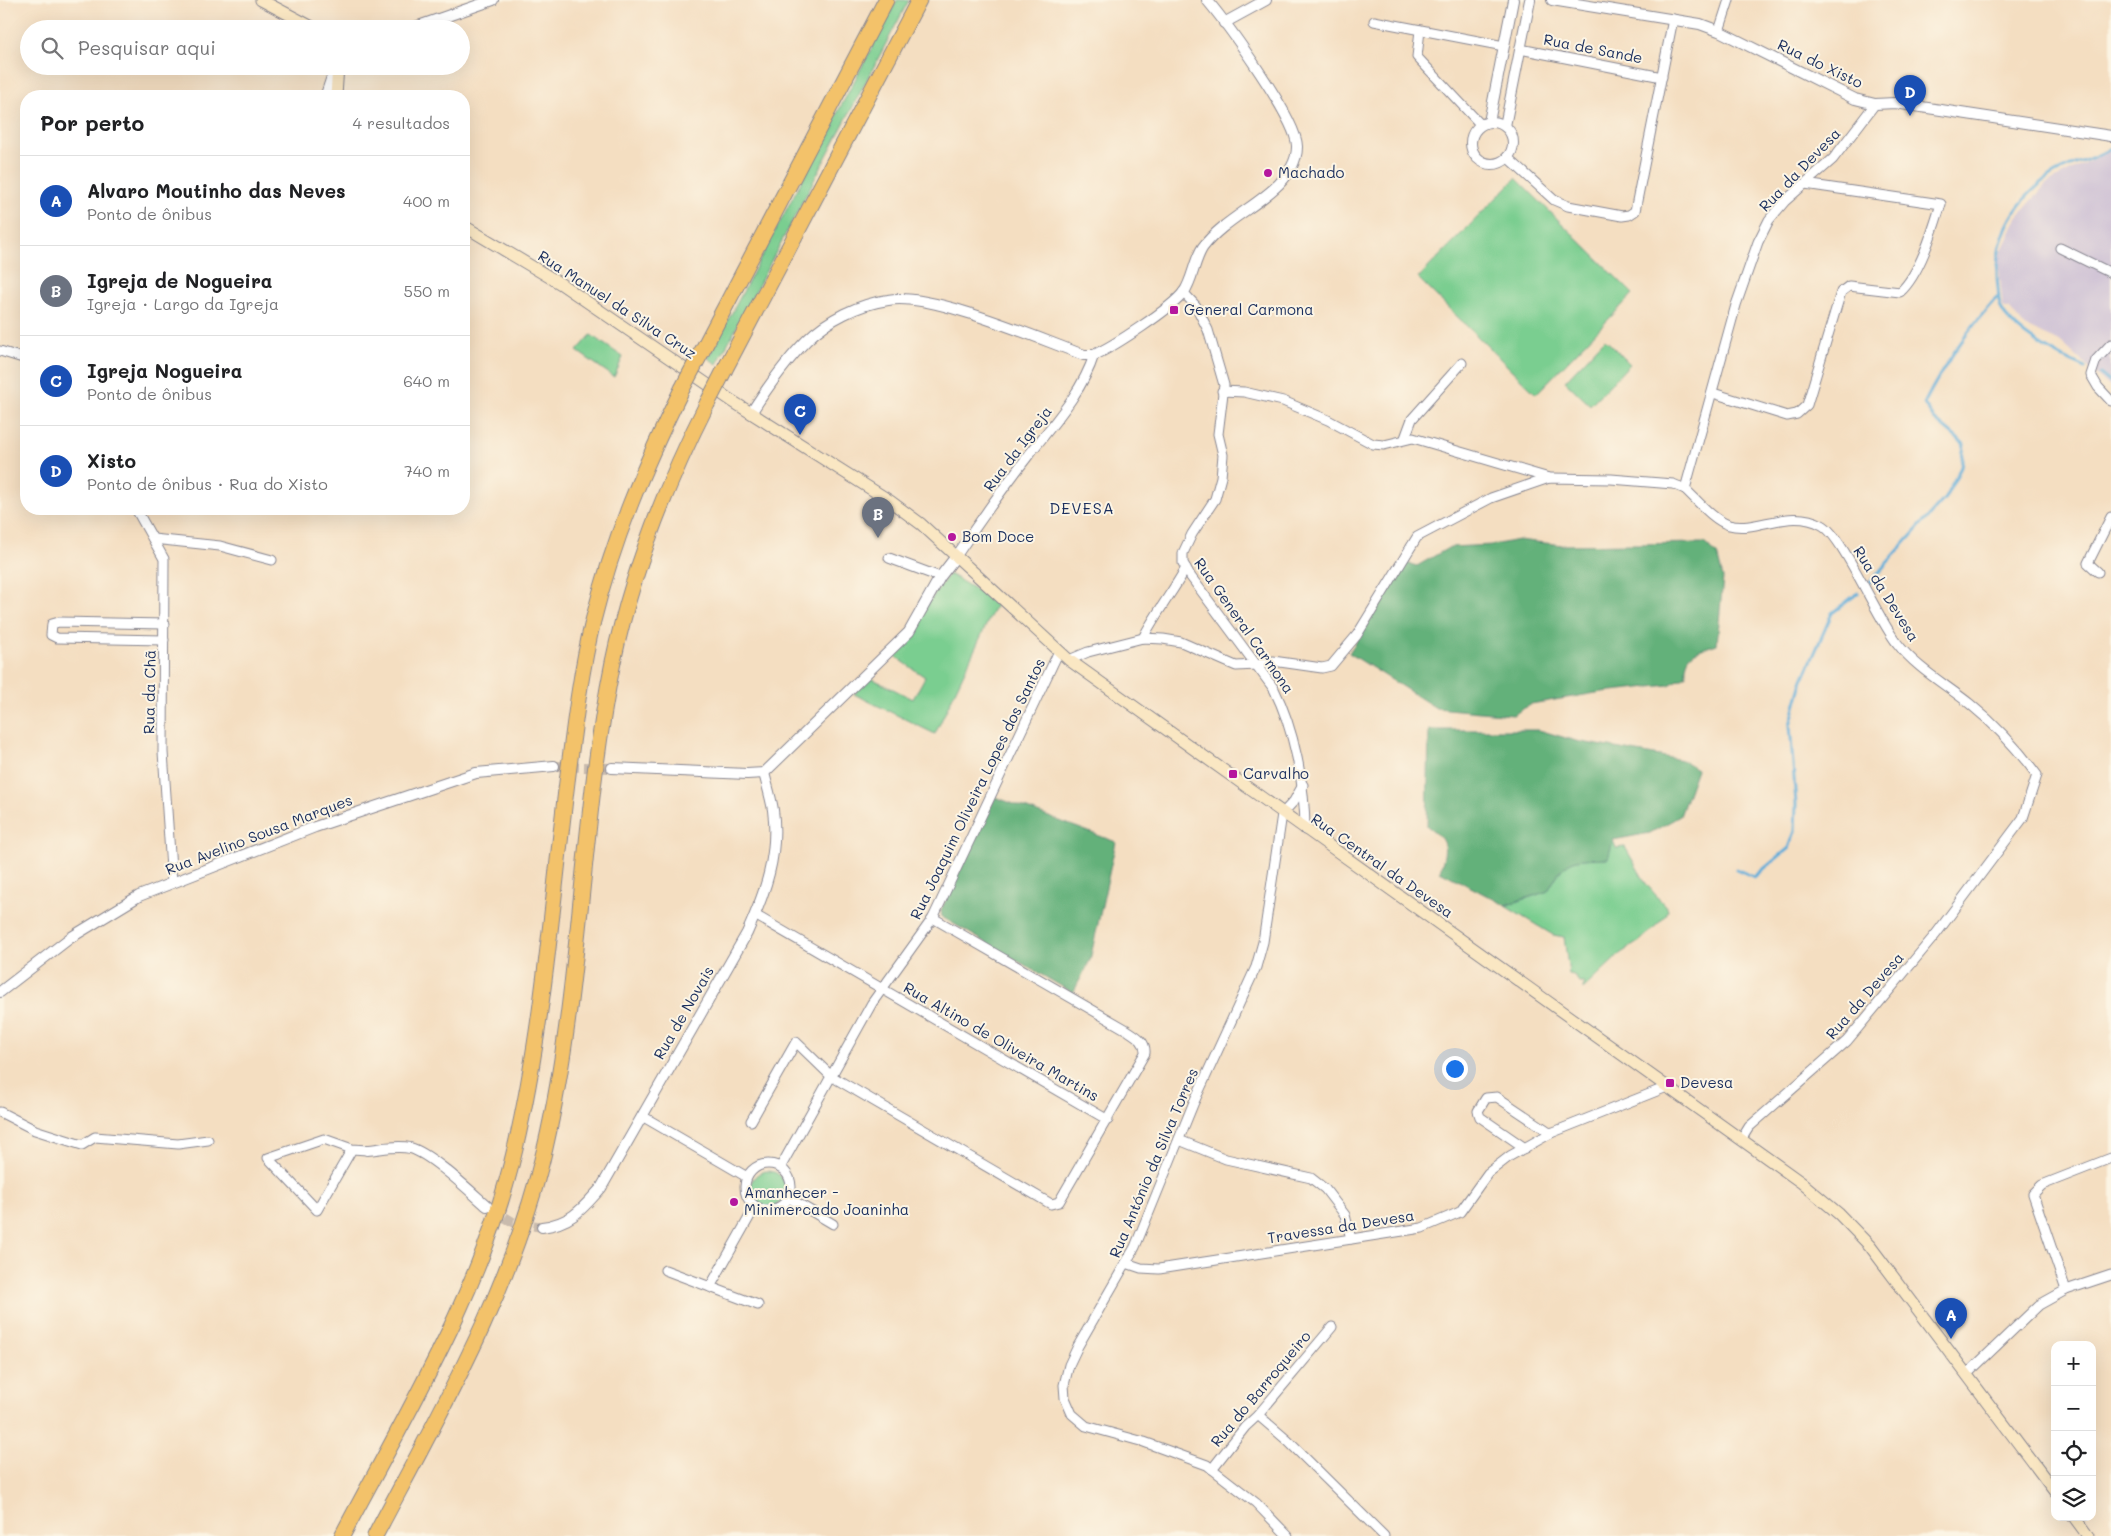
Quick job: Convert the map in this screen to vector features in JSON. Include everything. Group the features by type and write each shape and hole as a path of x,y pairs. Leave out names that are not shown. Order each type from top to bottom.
{"highway":[{"path":"342,1536 451,1326 483,1253 500,1203 522,1120 533,1057 574,726 588,643 608,565 627,509 682,389 886,0"},
{"path":"375,1536 483,1327 511,1261 530,1205 545,1148 559,1074 603,722 613,664 631,589 651,528 679,460 707,404 919,0"}],"main road":[{"path":"261,0 299,20"},
{"path":"337,90 339,75"},
{"name":"Rua Manuel da Silva Cruz","path":"470,230 561,284 751,413"},
{"name":"Rua Central da Devesa","path":"751,413 890,501 921,524 1068,660 1802,1183 1855,1229 1870,1246 2051,1487"},
{"path":"2077,1521 2088,1536"}],"street":[{"path":"436,20 493,0"},
{"path":"751,413 764,392 807,340 835,319 889,300 920,301 952,308 1084,355 1094,355 1162,311 1184,292 1203,248 1222,228 1279,184 1292,167 1297,147 1295,134 1279,102 1207,0"},
{"path":"1224,24 1266,0"},
{"path":"1513,0 1485,123 1472,136 1474,154 1483,162 1490,164 1502,161 1511,152 1512,138 1505,126 1530,0"},
{"name":"Rua do Xisto","path":"1552,0 1673,19 1718,31 1855,99 1875,104 1895,103 2111,136"},
{"path":"1718,31 1729,0"},
{"path":"1507,157 1554,200 1568,206 1622,216 1629,215 1635,211 1673,19"},
{"path":"1374,21 1504,46"},
{"path":"1420,30 1417,56 1485,123 1505,126"},
{"name":"Rua de Sande","path":"1520,49 1662,77"},
{"path":"328,90 336,75"},
{"name":"Rua da Devesa","path":"1741,1140 1750,1127 1847,1041 1936,934 2023,818 2037,775 2004,732 1916,663 1896,643 1838,542 1824,526 1805,518 1772,520 1743,526 1728,525 1712,514 1685,489 1736,305 1758,242 1769,220 1785,201 1833,159 1875,104"},
{"path":"1712,392 1787,416 1797,414 1806,405 1841,292 1849,286 1900,292 1907,286 1931,237 1941,204 1805,184"},
{"path":"2060,248 2111,273"},
{"name":"Rua General Carmona","path":"1184,292 1196,306 1208,330 1224,384 1218,434 1223,455 1221,477 1214,498 1186,543 1183,563 1257,665 1282,703 1303,785 1306,830"},
{"path":"2111,344 2096,360 2091,375 2098,387 2111,402"},
{"path":"0,352 20,357"},
{"name":"Rua da Igreja","path":"957,556 1026,458 1063,411 1089,370 1094,355"},
{"path":"1406,438 1412,419 1462,363"},
{"path":"1222,391 1244,392 1283,401 1328,420 1373,444 1384,445 1406,438 1428,442 1549,478 1611,479 1673,484 1685,489"},
{"path":"1068,660 1088,652 1143,638 1181,642 1236,666 1257,665 1274,661 1322,668 1331,666 1357,635 1417,537 1491,498 1549,478"},
{"name":"Rua da Chã","path":"139,515 164,560 163,752 172,883"},
{"path":"2098,572 2088,563 2111,517"},
{"path":"153,540 220,546 272,560"},
{"path":"612,768 746,774 764,773 908,632 940,577 957,556"},
{"path":"889,558 940,577"},
{"path":"1143,638 1157,611 1168,599 1186,568"},
{"path":"164,640 58,638 51,635 52,624 59,622 165,624"},
{"name":"Rua Joaquim Oliveira Lopes dos Santos","path":"780,1168 881,988 918,942 933,918 1059,651"},
{"name":"Rua Avelino Sousa Marques","path":"0,992 70,938 139,896 315,827 476,773 554,766"},
{"name":"Rua de Novais","path":"542,1227 560,1225 572,1218 601,1188 747,933 772,869 774,845 773,810 764,773"},
{"path":"1282,814 1294,801 1303,785"},
{"name":"Rua António da Silva Torres","path":"1282,814 1263,942 1256,968 1207,1072 1147,1220 1126,1263 1069,1365 1064,1385 1065,1398 1072,1414 1086,1426 1144,1442 1182,1455 1212,1469 1256,1503 1288,1536"},
{"name":"Rua Altino de Oliveira Martins","path":"755,915 1108,1120"},
{"path":"751,1121 796,1042 831,1076 1051,1204 1059,1202 1108,1120 1145,1053 1145,1047 1141,1040 933,918"},
{"name":"Travessa da Devesa","path":"1126,1263 1141,1268 1159,1269 1422,1228 1460,1212 1488,1173 1551,1133 1667,1087"},
{"path":"1525,1148 1480,1116 1478,1111 1486,1098 1497,1097 1551,1133"},
{"path":"0,1112 35,1130 82,1145 95,1137 178,1144 208,1140"},
{"path":"642,1116 747,1177"},
{"path":"352,1149 317,1210 268,1158 324,1139 352,1149 412,1148 445,1171 487,1206"},
{"path":"1179,1140 1226,1159 1311,1178 1325,1189 1345,1215 1351,1239"},
{"path":"2066,1290 2033,1194 2042,1185 2111,1158"},
{"path":"772,1164 780,1168 790,1180 791,1192 789,1198 782,1206 774,1210 764,1210 755,1207 747,1197 745,1190 747,1177 760,1166 772,1164"},
{"path":"789,1198 833,1224"},
{"path":"710,1287 755,1207"},
{"path":"665,1270 758,1305"},
{"path":"1966,1374 2038,1305 2066,1290 2111,1275"},
{"name":"Rua do Barroqueiro","path":"1212,1469 1332,1327"},
{"path":"1258,1415 1288,1441 1384,1536"}],"shaded area":[{"path":"2111,150 2111,388 2062,343 2023,325 2010,309 2003,307 1998,259 2017,218 2046,184"}],"green space":[{"path":"897,0 909,0 717,364 708,358"},
{"path":"1516,178 1633,294 1536,394 1418,278"},
{"path":"591,335 623,357 614,377 577,351"},
{"path":"1605,339 1630,364 1590,405 1565,381"},
{"path":"1518,540 1563,545 1704,543 1717,554 1723,578 1717,644 1693,653 1687,661 1686,676 1669,685 1602,692 1531,704 1513,715 1436,708 1349,653 1406,563 1417,566 1450,547 1493,545"},
{"path":"949,574 997,602 935,734 854,694 869,677 913,699 925,677 892,654"},
{"path":"1429,730 1539,730 1576,741 1682,760 1697,769 1680,816 1650,833 1613,840 1608,858 1571,862 1560,872 1548,891 1505,905 1440,871 1444,856 1444,845 1439,836 1427,826"},
{"path":"995,797 1116,842 1090,960 1073,993 942,917 941,910"},
{"path":"1613,840 1616,848 1625,847 1647,885 1668,909 1666,916 1640,941 1621,953 1583,989 1584,982 1579,982 1574,975 1569,974 1564,937 1553,935 1505,906 1548,891 1560,872 1571,862 1608,858"},
{"path":"768,1171 775,1172 781,1176 785,1182 785,1196 781,1202 775,1206 768,1207 761,1206 755,1202 751,1196 750,1189 751,1182 755,1176 761,1172"}],"waterway":[{"path":"2085,368 2039,344 2008,319 1999,302 1998,255 2007,225 2025,199 2036,188 2056,173 2111,148"},
{"path":"1870,582 1945,498 1961,467 1964,444 1934,419 1924,404 1958,347 1977,320 1999,295"},
{"path":"2100,374 2111,383"},
{"path":"1736,869 1754,877 1789,848 1795,831 1796,804 1790,725 1802,682 1832,613 1858,593"}],"tunnel":[{"path":"554,766 612,768"},
{"path":"492,1210 513,1222 542,1227"}],"place":[{"name":"Xisto","path":"1910,116"},
{"name":"Machado","path":"1268,173"},
{"name":"General Carmona","path":"1174,310"},
{"name":"Igreja Nogueira","path":"800,435"},
{"name":"Bom Doce","path":"952,537"},
{"name":"Igreja de Nogueira","path":"878,538"},
{"name":"Carvalho","path":"1233,774"},
{"name":"Devesa","path":"1670,1083"},
{"name":"Amanhecer - Minimercado Joaninha","path":"734,1202"},
{"name":"Alvaro Moutinho das Neves","path":"1951,1339"}],"district":[{"name":"DEVESA","path":"1082,508"}]}
